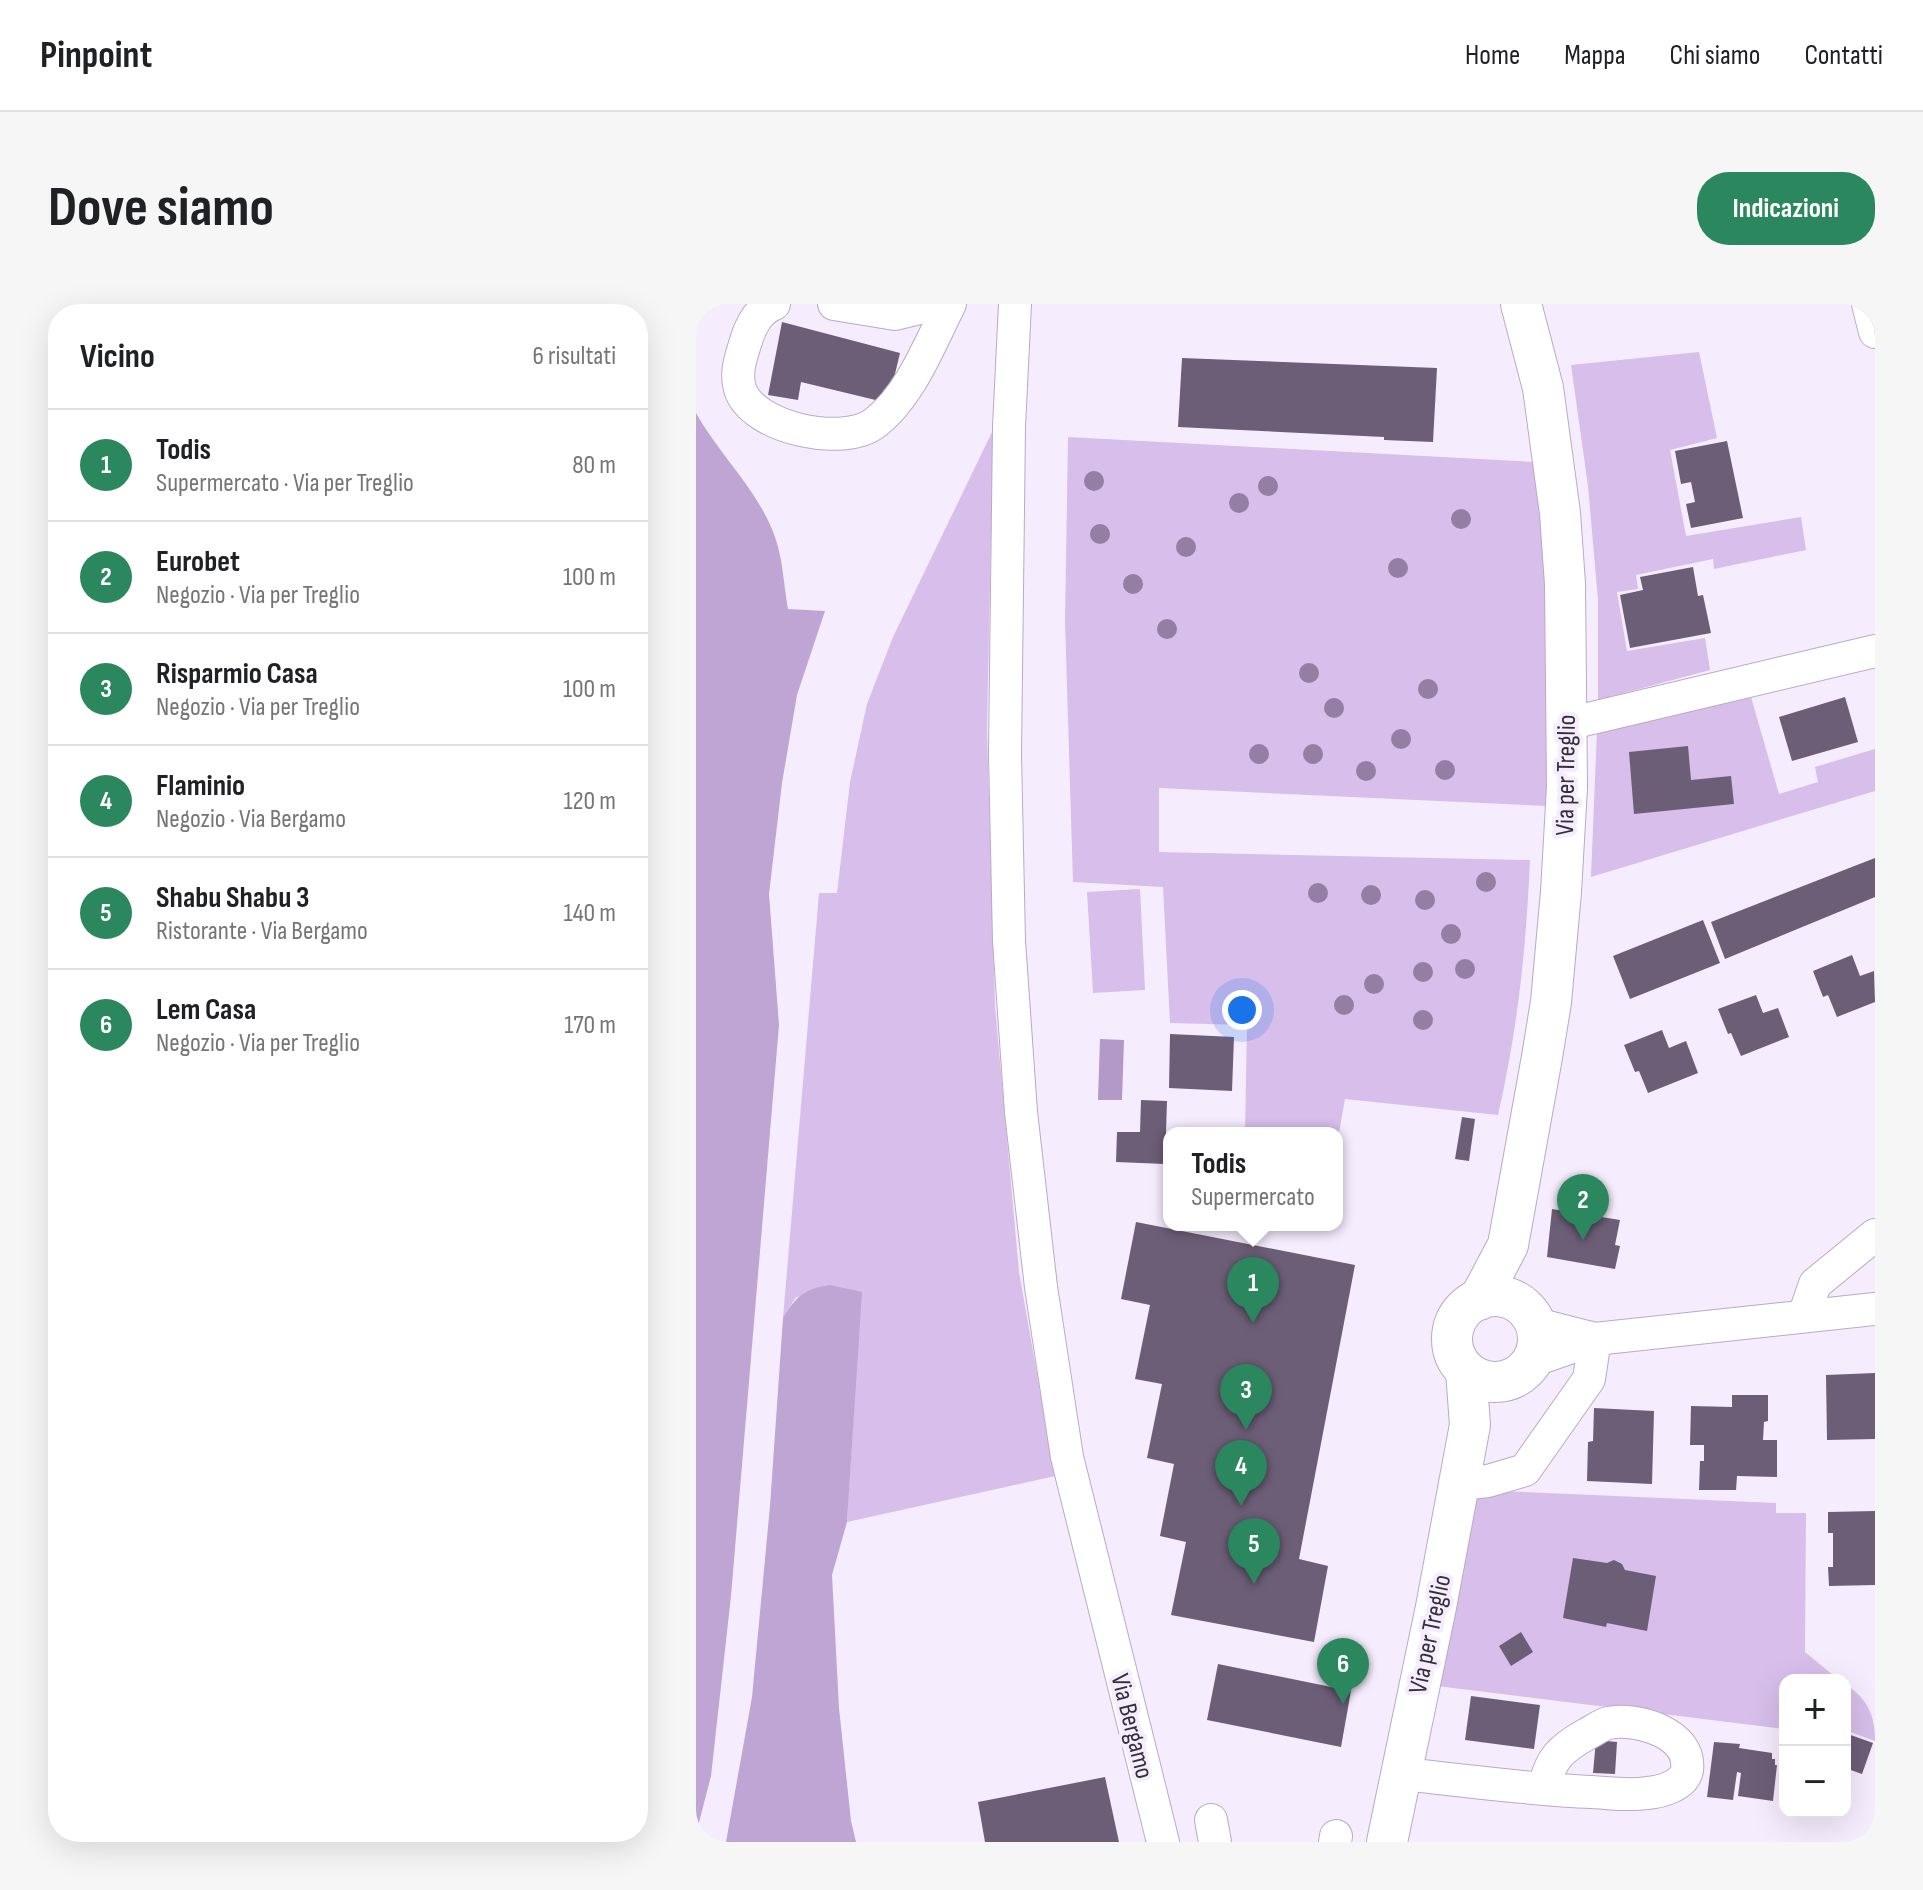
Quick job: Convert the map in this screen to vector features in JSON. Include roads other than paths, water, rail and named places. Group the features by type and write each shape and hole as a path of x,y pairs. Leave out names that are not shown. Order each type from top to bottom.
{"main road":[{"name":"Via per Treglio","path":"1479,1300 1508,1245 1551,1002 1561,892 1567,724 1565,584 1556,467 1543,388 1521,304"},
{"name":"Via per Treglio","path":"1470,1425 1523,1342 1508,1245"},
{"path":"1496,1296 1523,1342 1483,1380 1466,1371 1454,1350 1453,1332 1464,1310 1479,1300 1496,1296"},
{"name":"Via per Treglio","path":"1387,1842 1470,1425 1466,1371"}],"street":[{"path":"774,304 768,306 751,325 737,374 741,392 755,410 787,427 825,434 855,431 873,425 891,409 950,304"},
{"path":"834,304 895,314 936,304"},
{"name":"Via Bergamo","path":"1015,304 1009,427 1005,738 1010,957 1021,1112 1041,1287 1067,1457 1163,1842"},
{"path":"1868,304 1875,332"},
{"path":"1567,724 1875,651"},
{"path":"1804,1316 1815,1284 1875,1235"},
{"path":"1523,1342 1595,1339 1875,1309"},
{"path":"1459,1484 1488,1481 1525,1470 1589,1379 1595,1339"},
{"path":"1400,1773 1544,1789"}],"place":[{"name":"Eurobet","path":"1583,1240"},
{"name":"Todis","path":"1253,1323"},
{"name":"Risparmio Casa","path":"1246,1430"},
{"name":"Flaminio","path":"1241,1506"},
{"name":"Shabu Shabu 3","path":"1254,1584"},
{"name":"Lem Casa","path":"1343,1704"}]}
